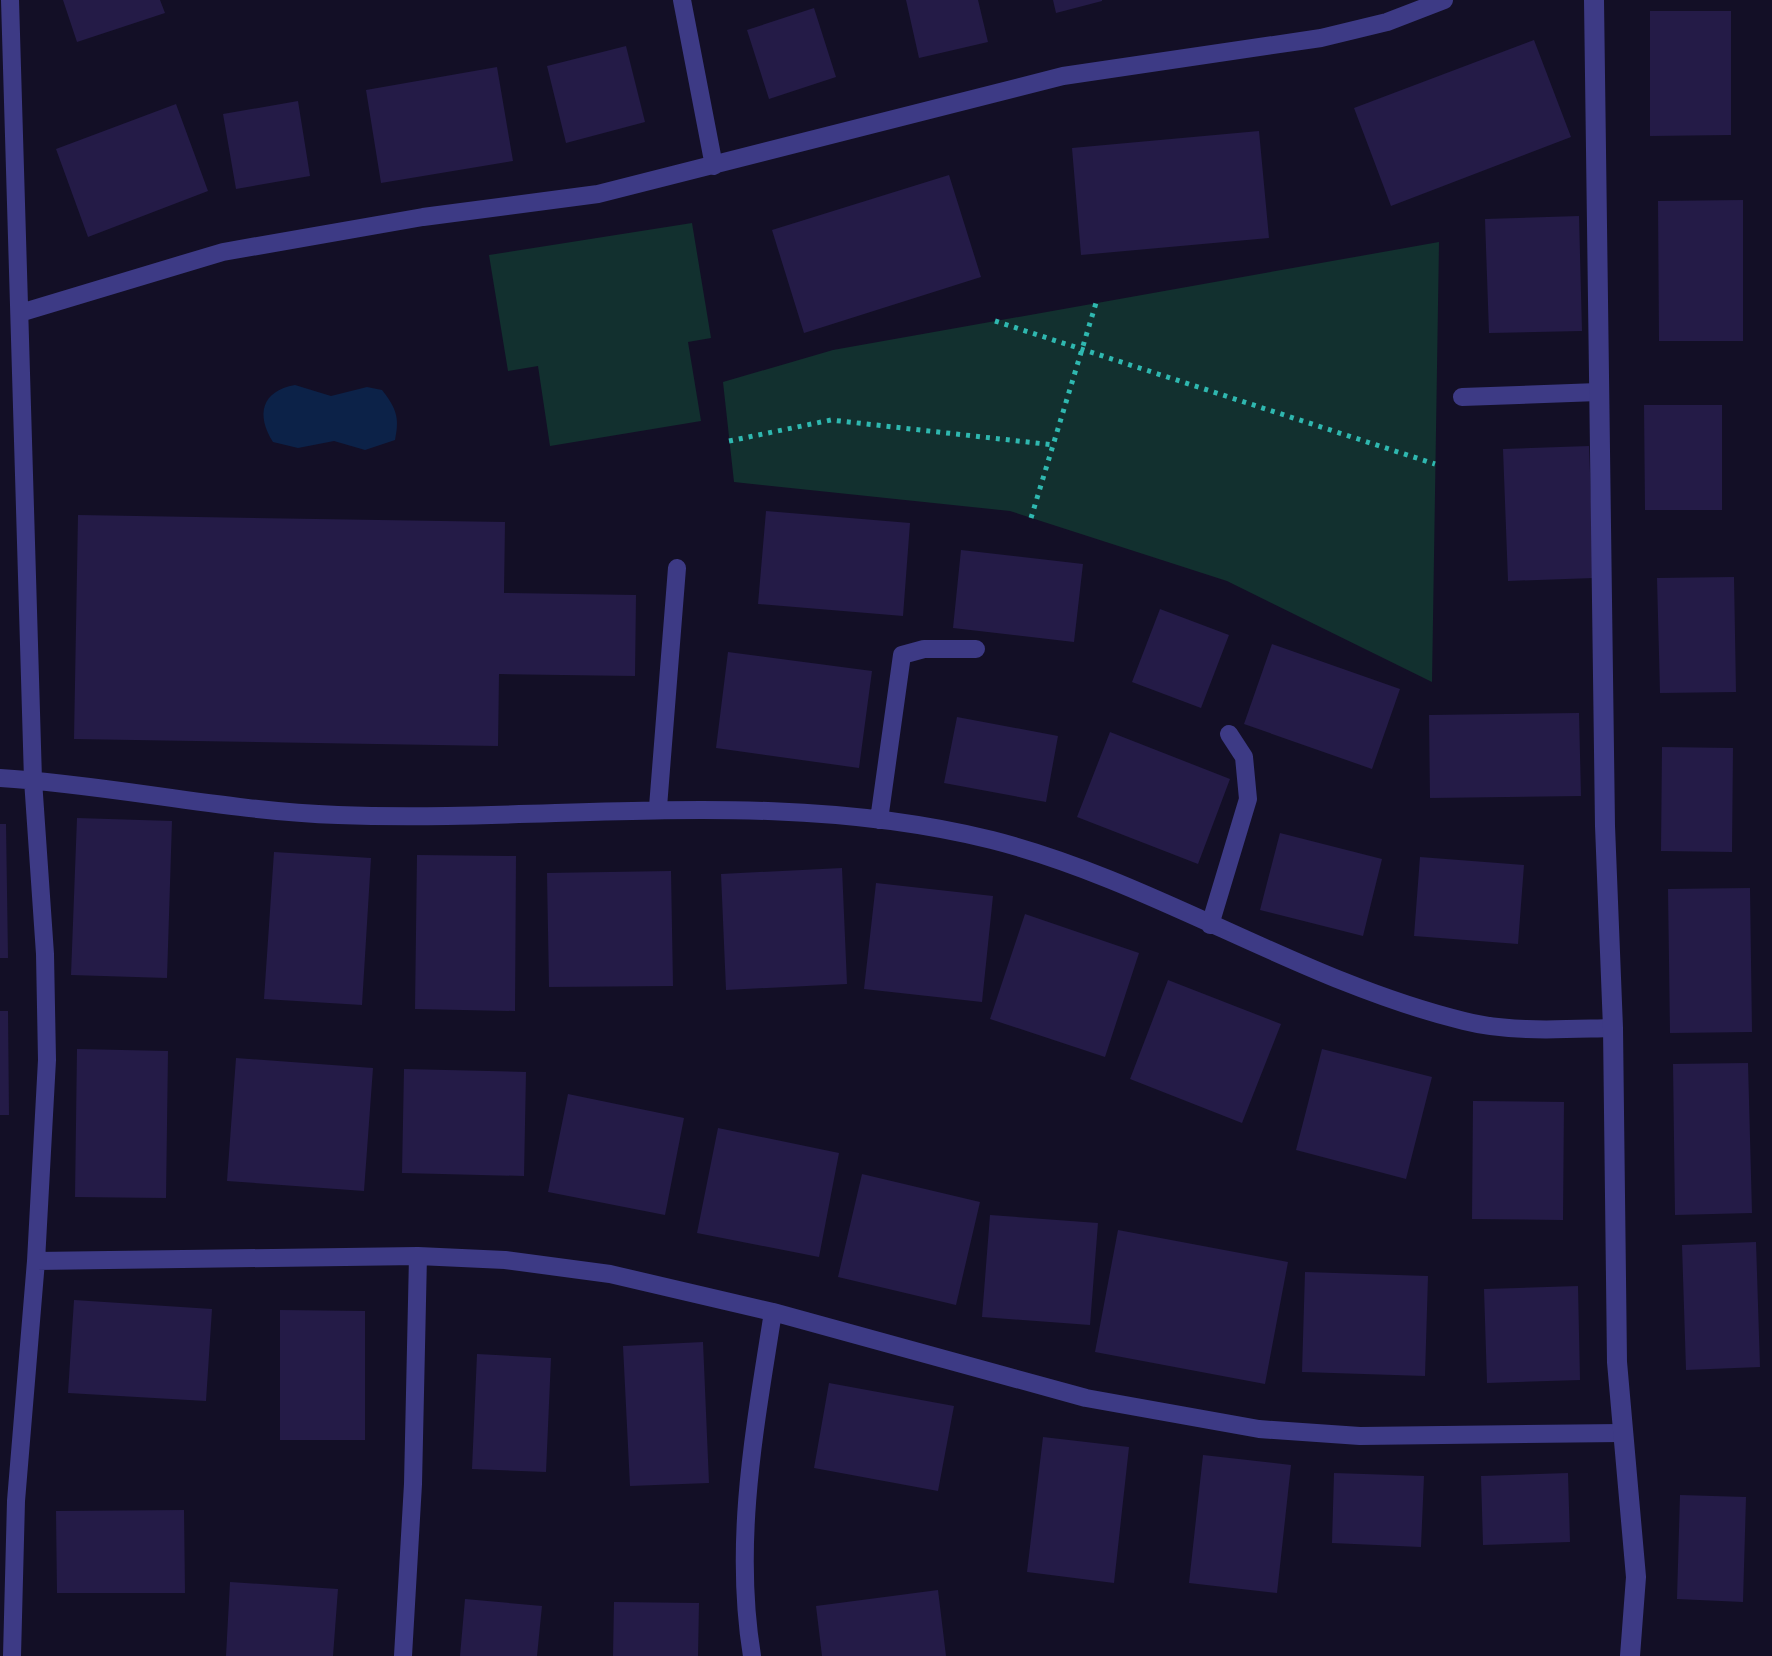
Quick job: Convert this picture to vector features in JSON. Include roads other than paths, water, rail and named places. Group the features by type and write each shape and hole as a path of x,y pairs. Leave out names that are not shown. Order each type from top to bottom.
{"street":[{"path":"1594,0 1605,826 1613,1028 1621,1433 1632,1509 1636,1577 1630,1656"}],"lane":[{"path":"10,0 33,780 45,954 47,1060 36,1261 16,1501 12,1656"},
{"path":"682,0 714,166"},
{"path":"20,313 223,252 423,217 598,194 714,166 891,117 1063,76 1321,38 1387,22 1444,0"},
{"path":"1462,397 1598,392"},
{"path":"658,807 677,568"},
{"path":"879,820 902,655 924,649 976,649"},
{"path":"1210,925 1248,799 1244,757 1229,734"},
{"path":"0,778 334,815 476,817 658,807 783,810 879,820 991,840 1084,870 1364,990 1467,1022 1546,1029 1613,1028"},
{"path":"36,1261 418,1256 505,1260 610,1274 773,1312 1086,1398 1259,1429 1360,1436 1621,1433"},
{"path":"403,1656 413,1484 418,1256"},
{"path":"752,1656 744,1610 746,1488 773,1312"}],"water":[{"path":"295,385 331,396 367,387 382,390 396,413 395,440 365,450 334,441 298,448 273,442 264,423 265,406 275,393"}]}
